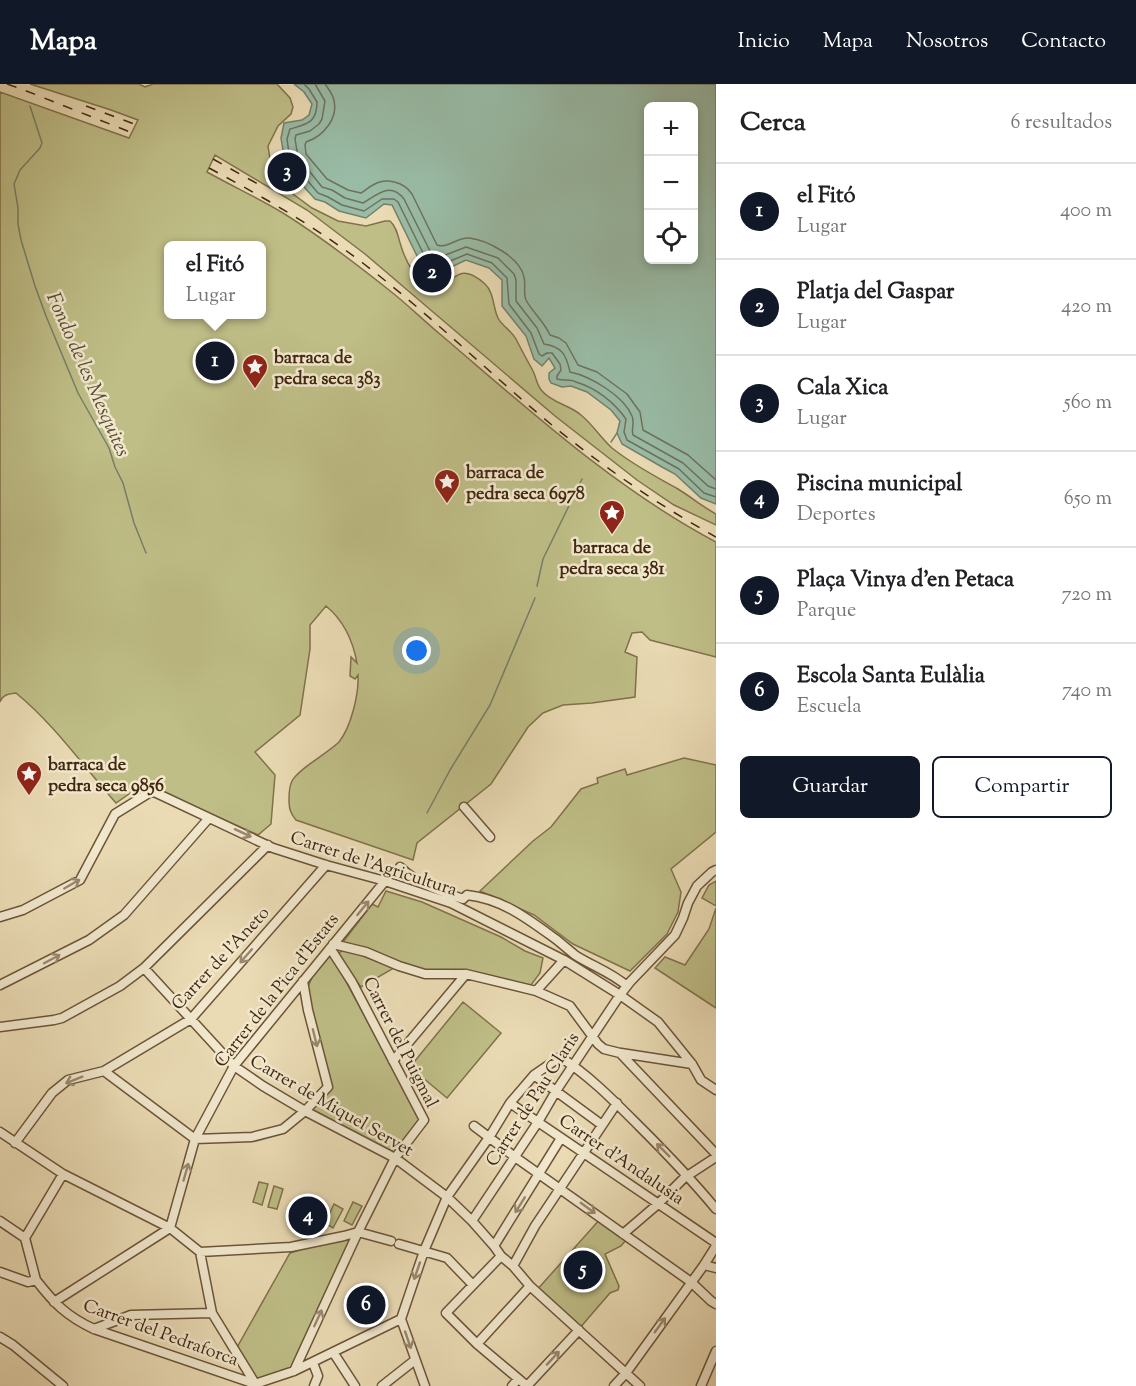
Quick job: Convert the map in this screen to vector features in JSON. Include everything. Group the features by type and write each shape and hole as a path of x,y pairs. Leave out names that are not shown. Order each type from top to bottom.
{"street":[{"name":"Carrer de l'Agricultura","path":"0,917 23,910 80,880 116,814 152,791 268,845 326,865 385,880 451,903 564,960 658,1022 692,1064 701,1080 716,1090"},
{"path":"464,807 490,837"},
{"path":"0,985 89,940 124,915 209,818"},
{"path":"0,1027 62,1018 120,986 144,968 268,845"},
{"name":"Carrer de l'Aneto","path":"15,1143 52,1093 68,1080 104,1071 191,1019 326,865"},
{"path":"400,867 408,875 429,886 463,899 467,895 483,896 513,909 575,955 627,986"},
{"name":"Carrer de Pau Claris","path":"472,1221 620,995 675,935 697,886 716,870"},
{"name":"Carrer de la Pica d'Estats","path":"170,1228 195,1139 234,1066 385,880"},
{"path":"331,946 366,952 425,974 466,974 536,991 570,1006 592,1038 604,1049 692,1064"},
{"name":"Carrer del Puigmal","path":"294,1371 395,1158 424,1120 331,946"},
{"path":"536,991 564,960"},
{"name":"Carrer de Miquel Servet","path":"144,968 234,1066 305,1111 395,1158 447,1197 472,1221 530,1286 640,1386"},
{"path":"393,1061 466,974"},
{"path":"104,1071 195,1139 252,1137 284,1129 328,1087 303,981"},
{"path":"620,1053 716,1155 684,1178 623,1234"},
{"path":"425,1386 401,1319 424,1251 447,1197 489,1138 510,1103 534,1076 560,1057 574,1065 610,1095 688,1176 716,1209"},
{"path":"534,1076 602,1125"},
{"name":"Carrer d'Andalusia","path":"510,1103 716,1244"},
{"path":"513,1266 535,1226 617,1103"},
{"path":"474,1126 514,1157 691,1282 716,1304"},
{"path":"0,1132 63,1174 170,1228 200,1252 212,1313 256,1385 314,1363 401,1319"},
{"path":"494,1246 561,1138"},
{"path":"25,1238 63,1174"},
{"path":"0,1221 25,1238 36,1280 28,1282 0,1272"},
{"path":"54,1302 170,1228"},
{"path":"200,1252 291,1247 358,1232 447,1258 473,1285"},
{"path":"614,1386 626,1373 704,1265 716,1244"},
{"path":"501,1256 446,1312 515,1382 527,1386 579,1330"},
{"path":"704,1265 716,1268"},
{"name":"Carrer del Pedraforca","path":"36,1280 54,1302 77,1321 94,1329 256,1385"},
{"path":"477,1344 530,1286"},
{"path":"94,1329 132,1315 212,1313"},
{"path":"3,1342 53,1383 63,1386"},
{"path":"701,1386 716,1351"},
{"path":"333,1352 356,1386"},
{"path":"382,1386 415,1360"},
{"path":"314,1363 318,1376 314,1386"}],"shaded area":[{"path":"30,84 139,84 145,87 153,84 277,84 290,98 293,107 291,114 278,126 268,146 272,171 279,181 312,208 338,221 366,226 390,221 396,229 410,266 425,283 434,287 441,286 465,273 485,284 490,291 498,318 516,339 538,384 546,395 581,415 620,454 716,514 716,525 674,505 637,480 555,416 365,254 307,210 215,155 207,172 283,213 337,250 396,295 573,446 642,497 678,521 716,542 716,657 650,640 642,632 632,633 625,652 637,657 635,697 563,705 543,713 528,727 491,784 417,843 413,860 296,820 290,810 289,792 295,776 339,742 351,719 356,701 358,675 355,679 350,676 351,657 357,663 353,647 342,624 326,606 310,625 310,649 300,715 255,752 275,775 271,824 258,835 152,787 139,787 116,803 30,705 16,693 5,696 0,702 0,92 129,138 138,120"},
{"path":"684,758 716,765 716,832 671,869 681,892 678,912 667,934 630,971 573,944 534,915 480,891 551,827 581,789 598,783 597,778 625,769 627,775"},
{"path":"716,881 716,906 702,898 709,885"},
{"path":"386,891 422,902 543,958 540,973 531,985 467,972 424,971 343,942 372,904 378,907"},
{"path":"716,908 716,1008 655,968 665,957 685,965 709,929"},
{"path":"345,949 394,968 361,987 337,954"},
{"path":"331,954 421,1120 393,1153 311,1109 331,1089 307,989 324,958"},
{"path":"463,1002 501,1033 447,1098 410,1067"},
{"path":"259,1182 268,1184 262,1205 253,1202"},
{"path":"274,1186 283,1189 277,1209 268,1207"},
{"path":"353,1202 362,1206 352,1225 344,1221"},
{"path":"334,1204 343,1209 333,1228 325,1223"},
{"path":"601,1218 626,1240 621,1246 605,1254 619,1286 618,1290 610,1293 579,1329 536,1291"},
{"path":"358,1232 294,1371 255,1384 235,1351 290,1253"}],"water":[{"path":"294,84 716,84 716,504 701,498 675,474 622,444 617,433 620,421 611,410 587,392 571,386 562,387 551,383 549,373 555,368 549,358 542,366 534,359 526,336 502,306 502,280 489,268 466,260 443,271 421,264 392,205 384,204 366,218 339,211 315,199 285,162 281,138 284,123 302,120 309,115 312,104 304,92"},
{"path":"308,1204 317,1208 308,1228 298,1223"}],"waterway":[{"name":"Fondo de les Mesquites","path":"30,106 42,143 20,170 14,184 21,240 46,316 78,393 109,448 146,553"},
{"path":"611,442 617,433"},
{"path":"537,586 543,559 582,479"},
{"path":"427,813 490,705 535,598"}],"railway":[{"path":"7,84 130,132"},
{"path":"86,106 134,124"},
{"path":"213,159 265,188"},
{"path":"209,168 289,213 346,250 414,304 577,445 655,500 716,537"}],"place":[{"name":"Cala Xica","path":"287,172"},
{"name":"Platja del Gaspar","path":"432,273"},
{"name":"el Fitó","path":"215,361"},
{"name":"barraca de pedra seca 383","path":"255,390"},
{"name":"barraca de pedra seca 6978","path":"447,505"},
{"name":"barraca de pedra seca 381","path":"612,536"},
{"name":"barraca de pedra seca 9856","path":"29,797"},
{"name":"Piscina municipal","path":"308,1216"},
{"name":"Plaça Vinya d'en Petaca","path":"583,1270"},
{"name":"Escola Santa Eulàlia","path":"366,1305"}]}
